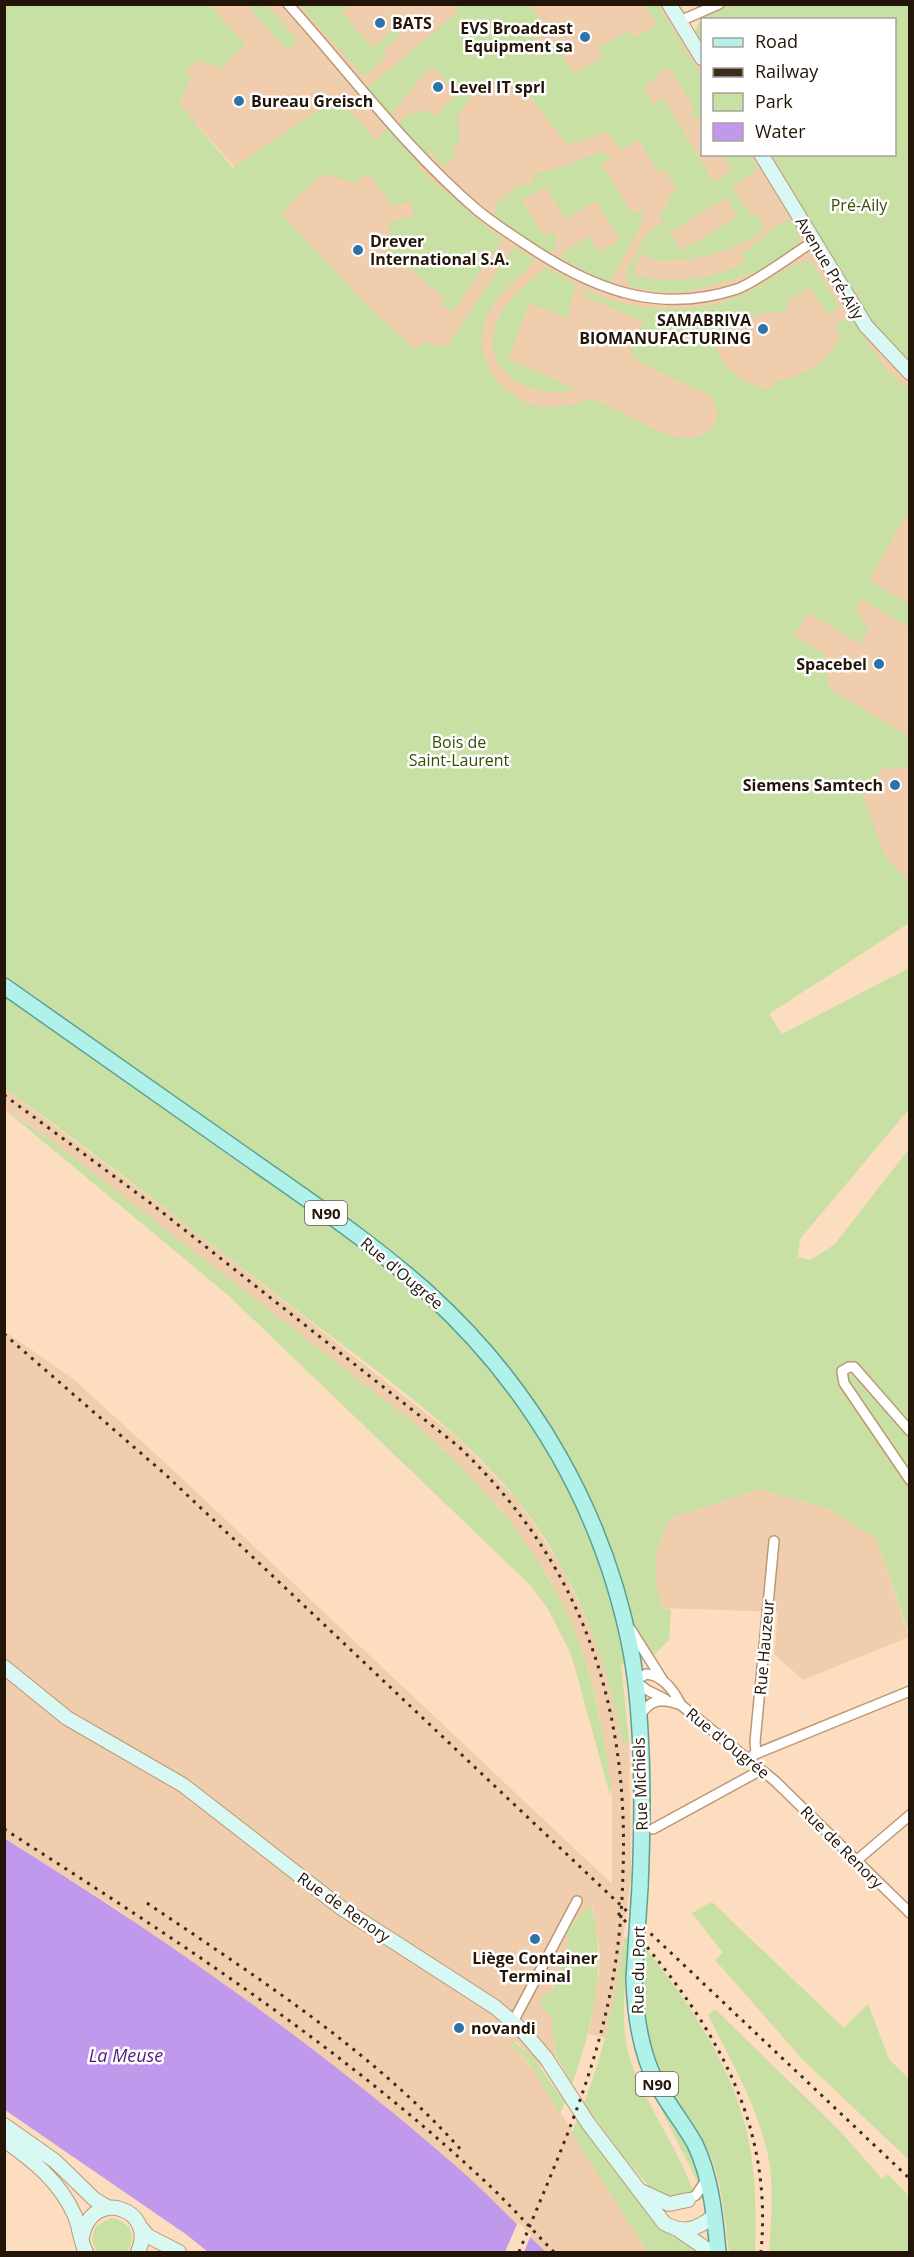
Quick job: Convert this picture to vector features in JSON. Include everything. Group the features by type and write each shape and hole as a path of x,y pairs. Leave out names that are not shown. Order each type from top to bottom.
{"main road":[{"name":"Rue d'Ougrée","path":"4,986 369,1245 428,1292 473,1337 512,1382 559,1452 584,1503 623,1618 635,1681"},
{"name":"Rue Michiels","path":"635,1681 639,1748 640,1887"},
{"name":"Rue du Port","path":"640,1887 634,1978 638,2026 650,2069 695,2145 707,2179 713,2212"},
{"name":"N90","path":"713,2212 718,2253"}],"street":[{"path":"288,4 447,183 478,211 514,237 582,278 625,294 654,300 686,300 739,289 814,241"},
{"path":"669,4 701,56"},
{"path":"680,21 719,4"},
{"name":"Avenue Pré-Aily","path":"762,156 866,326 909,373"},
{"path":"909,1431 854,1367 842,1371 844,1383 909,1479"},
{"name":"Rue Hauzeur","path":"756,1753 755,1742 774,1541"},
{"name":"Rue d'Ougrée","path":"623,1618 651,1665 681,1705 775,1781"},
{"name":"Rue de Renory","path":"4,1667 67,1718 189,1789 340,1907 477,1994 513,2022 546,2058 588,2122 660,2219 711,2253"},
{"path":"635,1681 651,1674 665,1683"},
{"name":"Rue d'Ougrée","path":"635,1681 647,1690 681,1705"},
{"path":"747,1758 909,1691"},
{"path":"638,1721 648,1705 666,1699"},
{"path":"653,1829 762,1770"},
{"name":"Rue de Renory","path":"775,1781 909,1913"},
{"path":"855,1861 909,1815"},
{"path":"513,2022 577,1901"},
{"path":"4,2125 55,2161 94,2199 107,2207"},
{"path":"4,2140 43,2168 53,2180 75,2217 83,2246"},
{"path":"688,2200 696,2195 707,2179"},
{"name":"Rue de Renory","path":"641,2191 669,2205 688,2200 701,2200 713,2212"},
{"path":"83,2246 84,2224 93,2213 107,2207 122,2208 134,2216 148,2236 179,2253"},
{"path":"680,2231 694,2229 713,2212"},
{"path":"138,2253 142,2244 141,2229"}],"shaded area":[{"path":"90,5 681,5 701,43 701,156 771,156 876,327 909,363 909,885 886,858 879,840 458,418"},
{"path":"5,1089 184,1223 456,1437 518,1501 563,1569 595,1639 615,1701 622,1741 629,1741 631,1877 617,1987 605,2038 589,2034 599,1972 599,1948 593,1907 572,1923 565,1935 571,1939 552,1993 542,1994 541,2006 551,2015 556,2056 541,2067 517,2042 510,2042 537,2075 648,2252 546,2252 524,2232 119,1910 5,1838 4,1331 72,1378 172,1469 612,1884 612,1789 598,1705 589,1671 580,1645 549,1577 503,1512 443,1449 410,1420 51,1140 5,1109"},
{"path":"760,1489 831,1510 877,1540 909,1637 803,1680 774,1654 778,1612 662,1608 655,1583 655,1552 670,1518"}],"green space":[{"name":"Bois de Saint-Laurent","path":"5,5 210,5 246,45 220,68 197,60 186,70 191,78 179,104 233,168 337,98 376,140 388,127 391,131 406,116 425,110 436,116 456,94 433,67 420,79 390,117 366,89 457,13 457,5 531,5 546,29 535,37 543,48 555,43 574,74 603,57 598,47 629,31 635,38 657,24 645,5 658,5 701,75 701,121 698,116 693,118 690,113 695,109 670,69 658,72 660,76 643,87 654,104 663,98 714,182 732,171 723,156 751,156 758,168 732,188 751,216 758,213 764,227 744,242 715,254 669,261 639,254 633,275 676,280 718,273 745,262 741,254 787,220 794,223 800,239 791,251 776,262 736,279 693,290 658,292 631,287 626,280 626,271 646,234 663,222 658,214 668,205 667,199 672,196 670,191 679,192 663,169 658,172 639,140 621,150 607,132 568,145 519,83 493,81 470,98 458,116 460,142 451,150 456,156 443,166 430,152 418,168 502,240 453,312 441,304 445,299 389,252 389,222 413,216 412,201 393,206 368,173 355,183 322,174 281,213 365,303 415,349 424,341 435,346 449,344 514,246 535,261 493,305 484,326 482,341 489,369 497,381 507,391 534,405 562,406 592,400 670,435 684,438 704,434 714,425 717,413 709,395 635,360 636,357 629,354 643,321 583,296 584,289 603,297 645,307 689,308 731,299 750,291 787,268 811,261 840,307 828,315 810,287 787,302 790,307 780,314 778,312 759,313 740,328 712,329 714,341 723,362 739,378 773,389 773,381 803,373 813,368 829,354 840,337 835,326 850,316 885,368 909,390 909,437 906,443 909,446 909,510 869,580 909,604 909,627 861,599 856,608 868,630 860,644 809,613 794,636 824,654 830,689 909,737 909,768 883,768 863,795 886,858 909,881 909,923 769,1014 782,1034 909,968 909,1109 800,1239 798,1257 810,1260 834,1245 909,1149 909,1634 877,1540 831,1510 760,1489 670,1518 657,1552 655,1571 662,1608 671,1609 669,1640 653,1656 621,1664 629,1741 622,1741 607,1677 585,1615 555,1556 518,1501 492,1472 435,1417 109,1165 5,1089","holes":["726,198 737,217 681,251 670,232"]},
{"path":"247,5 267,5 298,41 287,51"},
{"path":"299,5 351,5 342,12 370,45 375,46 396,28 398,32 402,28 404,30 383,51 387,57 364,77"},
{"name":"Pré-Aily","path":"695,5 909,5 909,363 876,327 771,156 896,156 896,18 702,18 703,16"},
{"name":"Pré-Aily","path":"701,20 701,43 694,32"},
{"path":"602,151 611,158 601,164 633,214 643,210 641,225 609,284 561,258 565,251 589,236 599,253 620,239 596,201 566,220 545,187 522,201 544,236 552,231 557,239 556,249 548,255 495,216 496,203 518,186 534,183 532,174 565,166"},
{"path":"546,267 575,284 568,319 530,303 508,359 576,389 557,392 539,390 522,384 508,375 498,362 493,347 494,329 503,310 517,293"},
{"path":"4,1109 51,1140 410,1420 468,1474 494,1503 541,1565 576,1635 600,1716 612,1789 610,1795 571,1654 548,1609 530,1585 228,1295"},
{"path":"712,1902 844,2028 868,2004 889,2059 909,2079 909,2160 802,2059 715,1960 723,1953 692,1913"},
{"path":"592,1907 598,1952 596,1996 586,2040 572,2084 556,2056 551,2016 541,2006 542,1994 552,1992 570,1939 565,1935 581,1913"},
{"path":"624,1938 629,1938 624,2011 628,2053 644,2092 686,2172 693,2191 691,2195 659,2198 624,2157 584,2103 609,2022"},
{"path":"645,1948 695,2017 724,2067 735,2094 744,2121 752,2161 755,2252 729,2252 721,2192 711,2157 697,2130 668,2087 653,2054 643,2002"},
{"path":"715,2009 840,2131 882,2179 888,2174 909,2196 909,2252 769,2252 772,2189 767,2151 749,2098 708,2015"},
{"path":"512,2040 531,2055 565,2102 560,2114 530,2065 511,2044"},
{"path":"646,2079 683,2138 696,2169 698,2183"},
{"path":"577,2119 655,2223 704,2252 648,2252 572,2134"},
{"path":"111,2218 123,2222 130,2230 132,2241 127,2252 98,2252 94,2246 93,2237 96,2226"}],"water":[{"name":"La Meuse","path":"4,1838 180,1953 294,2035 457,2167 546,2252 208,2252 187,2235 5,2110"}],"pier":[{"path":"518,2222 531,2235 524,2252 505,2252"}],"railway":[{"path":"4,1095 153,1205 458,1446 501,1491 537,1538 566,1588 589,1639 606,1694 617,1750 623,1809 623,1871 617,1954 610,1995 592,2064 563,2146 519,2252"},
{"path":"4,1334 166,1475 910,2179"},
{"path":"4,1829 131,1911 317,2041 435,2136 491,2187 554,2252"},
{"path":"147,1903 272,1988 353,2049 392,2081 463,2152"},
{"path":"618,1913 679,1989 705,2028 727,2068 745,2110 757,2154 762,2202 761,2252"}],"place":[{"name":"BATS","path":"380,23"},
{"name":"EVS Broadcast Equipment sa","path":"585,37"},
{"name":"Level IT sprl","path":"438,87"},
{"name":"Bureau Greisch","path":"239,101"},
{"name":"Drever International S.A.","path":"358,250"},
{"name":"SAMABRIVA BIOMANUFACTURING","path":"763,329"},
{"name":"Spacebel","path":"879,664"},
{"name":"Siemens Samtech","path":"895,785"},
{"name":"Liège Container Terminal","path":"535,1939"},
{"name":"novandi","path":"459,2028"}]}
